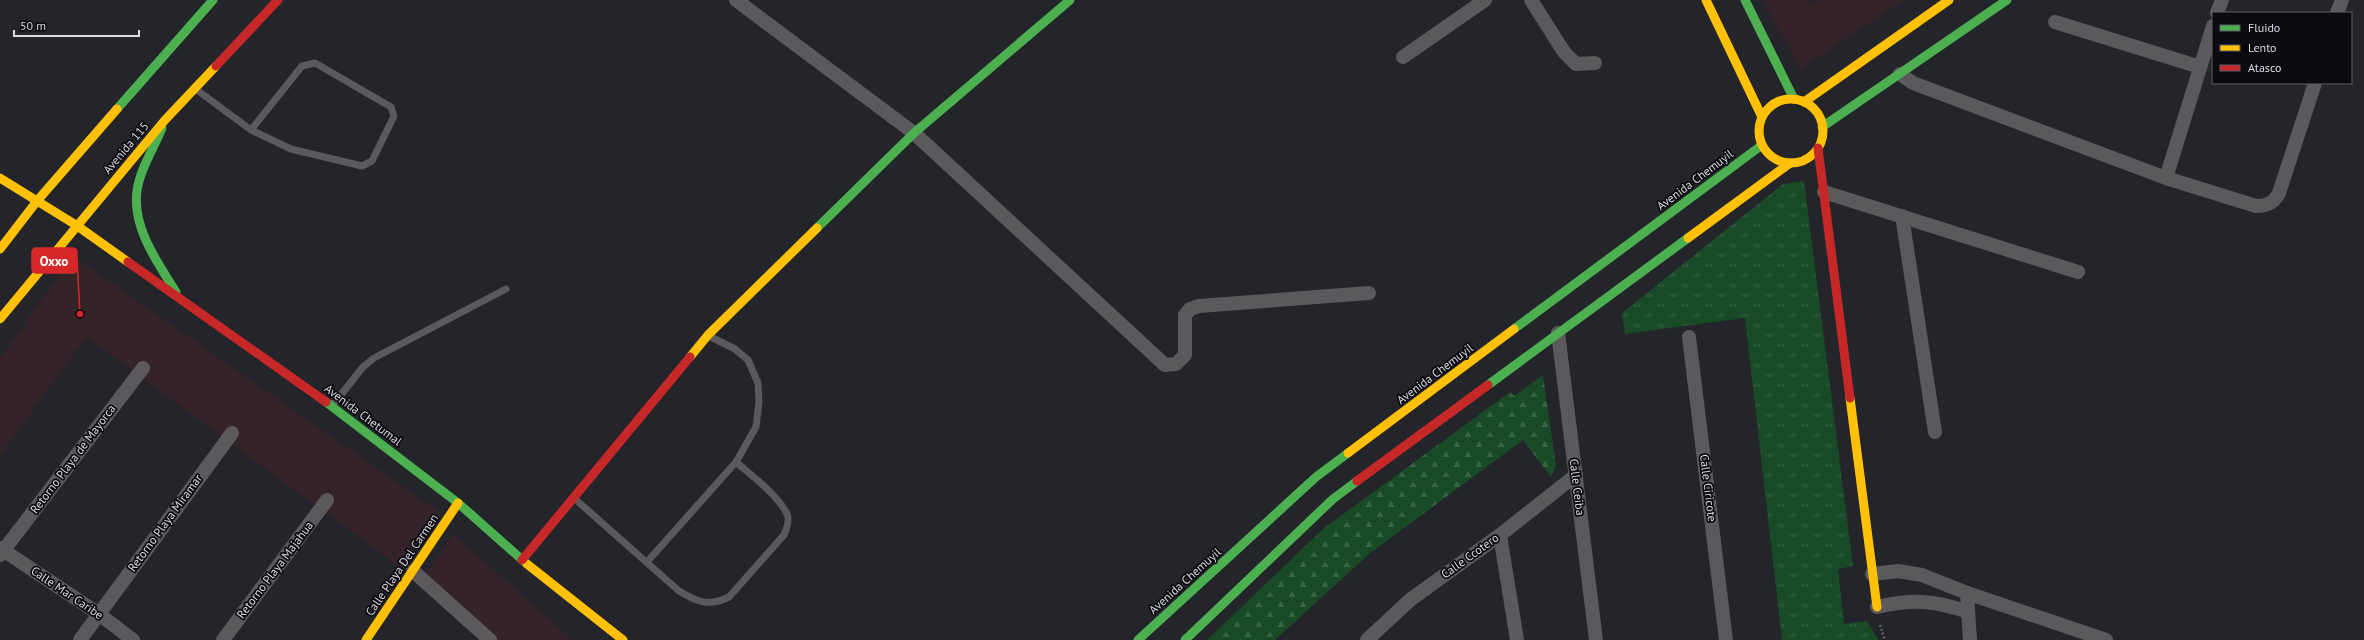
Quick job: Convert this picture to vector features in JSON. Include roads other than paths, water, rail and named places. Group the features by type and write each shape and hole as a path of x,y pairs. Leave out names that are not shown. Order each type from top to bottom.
{"main road":[{"path":"0,249 37,201 213,0"},
{"name":"Avenida 115","path":"0,319 76,226 166,120 278,0"},
{"path":"522,560 708,335 914,133 1070,0"},
{"path":"1706,0 1762,117"},
{"path":"1745,0 1794,99"},
{"path":"1804,102 1949,0"},
{"path":"1822,127 2007,0"},
{"path":"1790,163 1774,158 1762,146 1759,126 1762,117 1776,103 1794,99 1804,102 1813,108 1819,117 1822,127 1822,138 1818,148 1877,607"},
{"path":"166,120 137,190 138,206 141,229 150,249 182,300"},
{"name":"Avenida Chemuyil","path":"1138,640 1318,480 1762,146"},
{"path":"1185,640 1331,497 1558,334 1790,163 1805,158 1818,148"},
{"name":"Avenida Chetumal","path":"0,178 76,226 332,406 458,503 522,560 623,640"},
{"name":"Calle Playa Del Carmen","path":"366,640 414,571 458,503"}],"street":[{"path":"736,0 914,133 1164,365 1176,364 1185,355 1185,315 1190,309 1199,306 1369,293"},
{"path":"1403,57 1485,0"},
{"path":"1531,0 1564,52 1576,64 1595,63"},
{"path":"2217,12 2222,0"},
{"path":"2337,12 2342,0"},
{"path":"2055,22 2200,67"},
{"path":"2166,178 2212,29"},
{"path":"1900,74 1913,83 2166,178 2256,206 2266,206 2276,199 2279,193 2315,84"},
{"path":"1824,192 2078,272"},
{"path":"1902,216 1935,432"},
{"name":"Calle Ceiba","path":"1558,334 1596,640"},
{"name":"Calle Ciricote","path":"1689,337 1726,640"},
{"name":"Retorno Playa de Mayorca","path":"1,551 143,368"},
{"name":"Retorno Playa Miramar","path":"80,640 232,433"},
{"name":"Calle Ccotero","path":"1367,640 1410,600 1500,535 1576,475"},
{"name":"Retorno Playa Majahua","path":"223,640 327,500"},
{"path":"1500,535 1518,640"},
{"name":"Calle Mar Caribe","path":"1,551 99,614 133,640"},
{"path":"414,571 490,640"},
{"path":"1872,574 1898,571 1922,575 1967,593 2106,640"},
{"path":"1967,593 1970,640"},
{"path":"1877,607 1904,601 1926,601 1948,605 1968,612"}],"lane":[{"path":"195,89 251,130 291,149 362,166 372,161 394,116 391,107 315,63 302,66 251,130"},
{"path":"332,406 363,367 374,358 506,290"},
{"path":"647,562 736,462 756,427 759,402 758,383 748,360 736,349 708,335"},
{"path":"573,498 679,591 696,602 709,604 719,602 728,598 784,535 788,515 781,504 736,462"}],"place":[{"name":"Oxxo","path":"80,314"}]}
